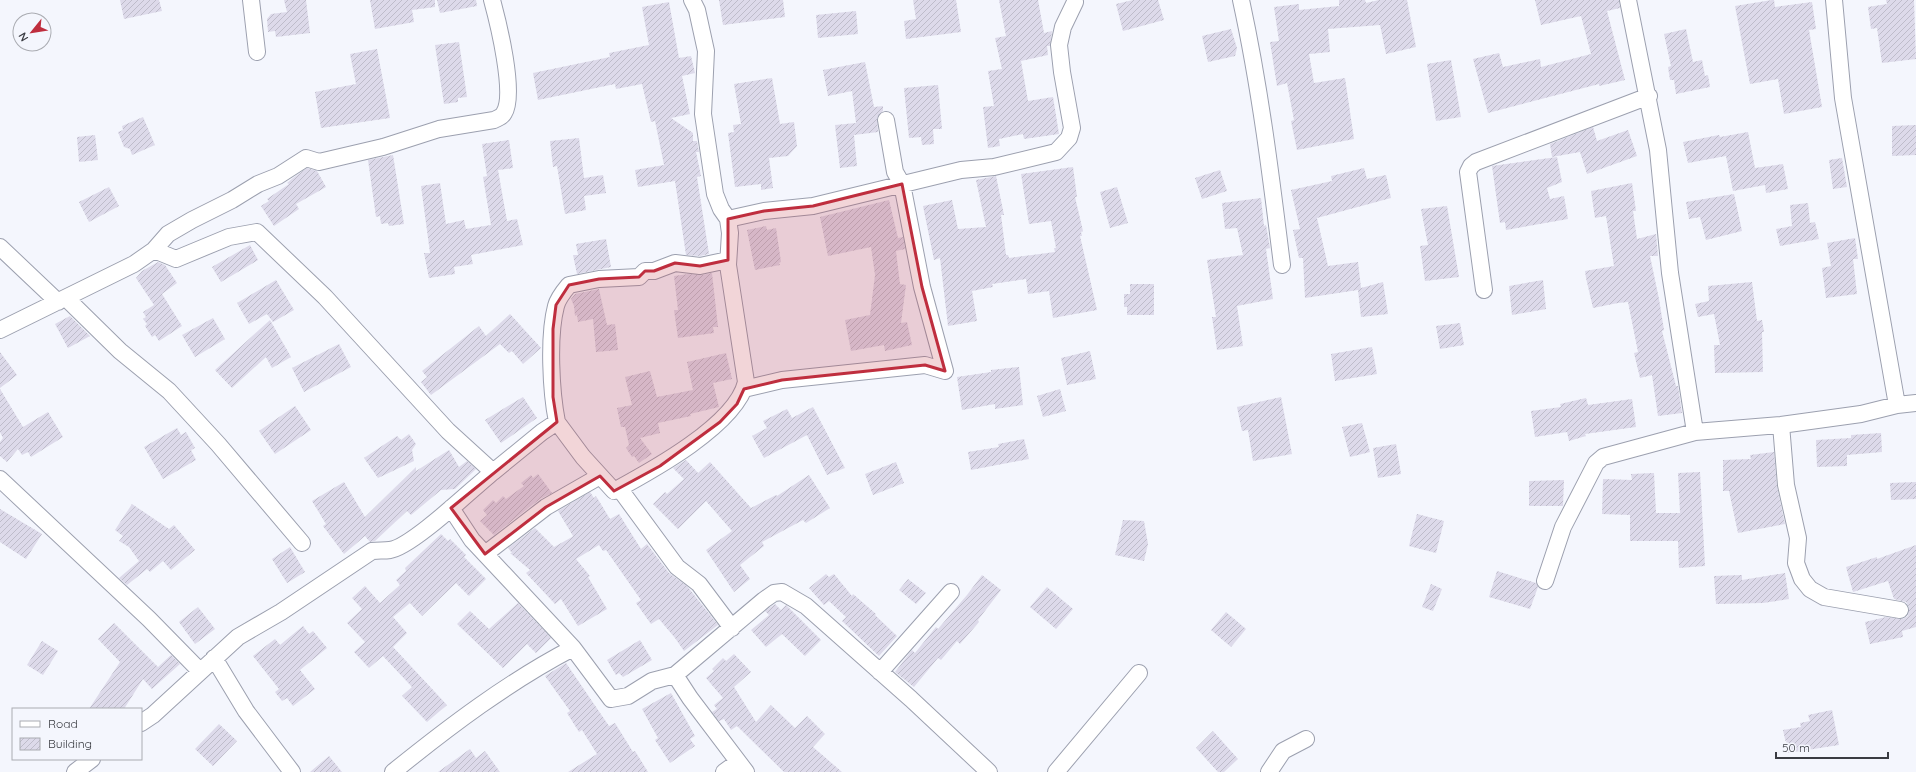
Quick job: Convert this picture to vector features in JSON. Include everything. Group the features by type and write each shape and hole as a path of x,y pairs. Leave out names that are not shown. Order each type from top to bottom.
{"street":[{"path":"251,0 257,52"},
{"path":"0,330 134,264 154,250 168,234 232,200 258,184 278,176 306,158 320,162 383,147 439,129 494,120 500,117 504,113 507,104 508,84 492,0"},
{"path":"692,0 696,10 706,51 703,114 718,202 728,219 730,233 728,260 746,382 737,404 720,422 660,466 614,491 583,457 557,422 553,397 553,329 556,305 569,285 599,279 639,277 645,271 654,271 675,263 700,266 728,260"},
{"path":"1241,0 1250,44 1265,137 1282,265"},
{"path":"1628,0 1649,96 1658,150 1670,273 1695,432"},
{"path":"1834,0 1843,98 1897,405"},
{"path":"728,219 764,211 813,206 961,170 994,167 1056,152 1065,144 1069,138 1072,128 1062,72 1059,45 1063,27 1076,1"},
{"path":"1484,290 1468,172 1471,166 1476,162 1649,96"},
{"path":"744,389 782,380 925,365 945,371 922,287 902,184 895,172 886,120"},
{"path":"154,250 176,259 229,237 256,232 325,297 448,431 493,472"},
{"path":"0,247 120,351 169,391 218,444 302,543"},
{"path":"1545,581 1563,527 1599,460 1608,456 1695,432 1781,424 1861,414 1897,405 1916,403"},
{"path":"142,722 153,715 238,637 281,612 372,551 381,549 390,550 409,541 542,432 557,422"},
{"path":"1781,424 1786,485 1798,538 1796,563 1802,579 1810,589 1824,597 1900,610"},
{"path":"485,554 546,507 600,476"},
{"path":"0,479 149,620 200,671"},
{"path":"619,488 677,567 699,584 732,628"},
{"path":"451,508 472,540 573,648 611,699 628,696 652,681 675,674 764,600 774,593 782,592 806,606 912,699 989,772"},
{"path":"880,672 951,592"},
{"path":"393,772 465,715 541,664 573,648"},
{"path":"214,658 246,711 292,772"},
{"path":"1056,772 1138,673"},
{"path":"675,674 690,698 742,767 724,772"},
{"path":"1269,772 1283,751 1306,739"},
{"path":"74,772 91,760"}],"highlighted area":[{"path":"902,184 922,287 945,371 925,365 782,380 744,389 737,404 720,422 660,466 614,491 600,476 546,507 485,554 451,508 557,422 553,397 553,329 556,305 569,285 599,279 639,277 645,271 654,271 675,263 700,266 728,260 728,219 764,211 813,206"}],"building":[{"path":"120,0 159,0 162,11 124,19"},
{"path":"284,0 306,0 310,33 276,37 275,31 268,32 267,19 271,14 287,12"},
{"path":"370,0 435,0 435,7 412,10 414,22 375,29"},
{"path":"437,0 476,0 477,6 440,13"},
{"path":"719,0 783,0 785,17 723,25"},
{"path":"913,0 956,0 961,32 906,39 904,21 916,19"},
{"path":"999,0 1038,0 1044,33 1052,31 1050,46 1047,46 1048,55 1021,61 1028,101 1053,97 1059,134 1024,139 1023,134 999,139 1000,146 988,148 983,107 994,106 988,71 1002,69 995,38 1006,36"},
{"path":"1133,0 1158,0 1164,20 1123,31 1116,4"},
{"path":"1339,0 1365,0 1366,3 1379,0 1407,0 1416,47 1386,54 1380,25 1328,29 1330,52 1309,54 1314,83 1345,78 1354,139 1297,150 1291,121 1294,120 1287,83 1277,86 1270,42 1279,41 1274,7 1299,4 1299,10 1339,6"},
{"path":"1535,0 1619,0 1620,8 1607,11 1625,80 1599,86 1599,84 1488,113 1473,59 1499,53 1503,67 1540,59 1541,67 1591,54 1581,16 1541,25"},
{"path":"1774,0 1775,7 1812,2 1816,29 1809,30 1822,107 1784,114 1778,79 1750,84 1735,6"},
{"path":"1886,0 1914,0 1916,59 1882,63 1877,28 1871,29 1868,7 1887,4"},
{"path":"669,2 679,58 691,56 695,73 682,76 690,114 671,118 693,133 693,141 697,141 699,152 696,152 701,176 697,177 709,254 700,256 686,255 675,181 638,187 635,170 664,165 655,121 651,122 642,84 616,89 615,84 538,100 533,73 610,57 609,53 649,45 642,7"},
{"path":"856,11 858,34 818,38 816,15"},
{"path":"1231,29 1237,48 1235,56 1208,62 1202,36"},
{"path":"1686,29 1693,62 1702,60 1705,76 1708,75 1710,87 1676,94 1674,80 1670,80 1668,67 1671,66 1664,34"},
{"path":"459,42 467,97 458,98 458,102 444,104 435,45"},
{"path":"377,49 390,118 321,128 315,92 356,84 350,54"},
{"path":"1451,60 1461,117 1436,121 1427,64"},
{"path":"865,62 874,107 883,106 883,111 877,117 878,132 854,135 857,166 840,168 835,125 856,123 852,91 828,96 823,70"},
{"path":"772,78 780,124 794,122 797,146 788,156 769,158 773,188 761,190 761,184 735,187 728,133 734,132 733,125 741,124 734,84"},
{"path":"938,85 942,129 933,129 934,144 922,145 921,137 909,138 904,88"},
{"path":"143,117 155,145 132,155 130,149 124,147 118,132 123,130 122,126"},
{"path":"1916,125 1916,155 1892,156 1892,126"},
{"path":"1593,127 1597,141 1628,130 1637,156 1587,174 1580,152 1552,157 1550,144"},
{"path":"1748,132 1755,168 1783,164 1788,189 1766,193 1765,185 1733,191 1726,156 1688,163 1683,142 1719,135 1720,137"},
{"path":"95,135 98,160 79,162 77,137"},
{"path":"579,138 584,178 603,175 606,193 584,196 586,210 565,214 557,166 553,167 550,141"},
{"path":"509,140 513,168 498,170 507,221 517,219 523,245 471,255 473,264 454,267 455,274 429,278 424,253 430,253 421,186 440,183 446,224 464,220 466,229 491,225 483,177 487,176 482,144"},
{"path":"393,155 404,224 389,226 388,223 381,224 380,216 376,217 368,160"},
{"path":"1557,157 1562,182 1547,188 1550,199 1564,196 1568,219 1506,230 1505,222 1500,223 1492,166"},
{"path":"1842,158 1847,187 1833,189 1829,160"},
{"path":"1073,167 1077,197 1075,197 1083,231 1081,232 1082,236 1080,236 1097,310 1053,318 1049,291 1028,294 1026,279 992,284 993,287 972,291 977,321 948,326 940,258 934,260 923,206 952,200 958,229 986,227 976,180 996,176 1004,215 1001,215 1006,255 1008,255 1009,258 1055,252 1054,248 1056,248 1051,221 1029,224 1021,174"},
{"path":"307,168 317,171 326,187 296,204 299,209 274,226 261,206 269,201 267,199 289,184 287,183"},
{"path":"1364,168 1367,179 1386,175 1391,198 1317,218 1328,266 1358,262 1361,288 1383,282 1388,314 1361,317 1358,290 1305,298 1303,258 1299,258 1293,230 1300,229 1291,190 1332,181 1331,176"},
{"path":"1220,170 1227,191 1202,199 1195,178"},
{"path":"1632,183 1636,211 1633,211 1637,239 1656,234 1658,256 1650,256 1664,330 1662,331 1676,386 1678,386 1682,413 1658,416 1652,375 1640,378 1634,353 1638,352 1628,302 1593,308 1586,278 1585,271 1614,266 1606,216 1595,218 1591,191"},
{"path":"109,187 119,206 89,222 79,202"},
{"path":"1117,187 1128,223 1110,228 1100,192"},
{"path":"1734,194 1742,231 1706,240 1700,217 1689,219 1686,202"},
{"path":"1261,198 1264,226 1266,225 1270,248 1266,249 1273,299 1237,306 1243,346 1217,350 1212,317 1216,317 1207,260 1243,255 1237,228 1225,229 1222,203"},
{"path":"889,200 898,238 903,237 905,249 896,251 900,284 906,285 901,323 907,322 912,345 885,351 884,345 851,351 845,320 870,315 875,275 871,247 828,256 820,217"},
{"path":"1808,203 1810,223 1815,222 1819,239 1780,246 1776,229 1792,226 1790,205"},
{"path":"1447,206 1459,277 1425,281 1420,246 1428,245 1421,209"},
{"path":"766,226 767,230 776,228 781,262 779,263 780,265 755,270 747,230"},
{"path":"1855,238 1858,259 1853,259 1857,294 1826,298 1822,268 1831,266 1827,243"},
{"path":"606,239 611,267 577,274 573,255 578,255 576,244"},
{"path":"250,245 258,260 221,282 212,267"},
{"path":"158,262 165,265 177,283 162,294 182,326 159,341 155,335 152,337 145,326 147,324 143,319 146,317 143,312 154,305 136,278 142,271"},
{"path":"712,273 718,327 713,327 714,333 678,338 674,310 678,310 674,276 688,274 702,275"},
{"path":"276,280 294,310 273,322 267,314 249,324 237,303"},
{"path":"1543,280 1546,309 1512,315 1509,286"},
{"path":"1752,282 1757,321 1762,320 1764,332 1762,332 1763,372 1715,373 1714,345 1720,345 1714,314 1698,317 1695,304 1709,301 1708,286"},
{"path":"1130,284 1154,284 1154,315 1127,315 1127,307 1124,307 1124,294 1130,294"},
{"path":"599,289 607,325 615,324 618,350 596,352 593,319 578,322 577,315 575,316 574,306 571,299 575,294"},
{"path":"510,314 541,348 523,364 512,351 509,353 500,344 431,395 421,382 427,377 422,371 479,326 486,336"},
{"path":"70,316 90,336 68,348 55,324"},
{"path":"213,318 225,339 195,357 182,335"},
{"path":"270,320 291,357 272,368 266,357 232,388 215,370"},
{"path":"1460,323 1464,345 1440,349 1436,326"},
{"path":"339,344 351,367 304,392 292,368"},
{"path":"1372,347 1377,374 1335,381 1331,354"},
{"path":"1090,351 1096,379 1067,385 1061,358"},
{"path":"0,352 17,375 0,388"},
{"path":"726,353 732,379 713,383 719,407 690,414 691,416 658,423 660,433 640,438 652,454 639,463 634,456 632,457 626,448 629,445 625,427 621,427 617,408 632,405 625,377 650,371 657,397 693,390 687,362"},
{"path":"1019,367 1023,405 995,409 995,404 962,410 957,377 991,372 991,370"},
{"path":"0,389 23,427 48,412 63,437 31,457 28,452 22,455 18,449 7,462 0,456 0,442 3,438 0,432"},
{"path":"1060,389 1066,411 1043,417 1037,396"},
{"path":"523,397 537,418 501,443 485,420"},
{"path":"1281,397 1292,454 1253,461 1248,430 1242,431 1237,407"},
{"path":"1586,398 1588,405 1632,399 1636,427 1585,434 1586,436 1569,441 1567,432 1535,437 1531,411 1561,407 1560,404"},
{"path":"295,406 311,430 275,454 259,431"},
{"path":"813,407 845,468 827,475 807,435 764,458 752,436 767,428 763,421 787,409 792,418"},
{"path":"1362,423 1370,452 1350,457 1342,427"},
{"path":"177,428 181,435 186,432 195,448 191,450 196,460 163,479 144,447"},
{"path":"1881,433 1882,452 1847,455 1847,466 1817,467 1816,440 1851,438 1851,435"},
{"path":"409,434 416,444 412,450 414,461 378,478 364,458 397,436 401,440"},
{"path":"1024,439 1029,459 971,470 968,452 999,447 998,444"},
{"path":"1396,444 1401,474 1378,478 1373,448"},
{"path":"449,450 459,467 467,461 476,469 455,489 441,490 411,515 407,511 375,541 370,542 365,536 344,554 323,526 326,524 312,501 344,482 365,517 416,467 416,471"},
{"path":"1774,452 1777,487 1785,524 1738,533 1729,491 1723,491 1723,460 1751,459 1750,455"},
{"path":"686,460 698,473 710,462 751,508 776,495 777,496 809,475 830,508 806,523 803,520 762,542 764,546 740,565 750,579 734,592 706,550 732,531 706,501 678,529 653,504 665,492 667,494 684,479 673,468"},
{"path":"896,462 904,483 873,495 865,474"},
{"path":"1700,472 1705,566 1679,568 1678,541 1630,541 1630,515 1602,514 1603,479 1632,480 1631,474 1654,473 1656,513 1680,513 1678,473"},
{"path":"538,474 552,493 540,499 494,535 480,521 487,515 483,510 493,500 496,503 503,496 506,499 524,486 521,483 531,475 533,478"},
{"path":"1564,480 1563,506 1529,506 1529,481"},
{"path":"1916,482 1916,499 1891,500 1890,483"},
{"path":"590,492 594,498 596,496 610,519 619,514 641,549 647,544 669,573 687,586 718,625 684,651 659,619 651,624 636,603 641,600 606,550 603,551 599,545 576,559 590,576 588,577 607,609 578,626 561,599 555,604 526,573 530,570 510,553 512,553 508,548 535,528 554,547 572,537 573,536 558,511"},
{"path":"132,504 169,529 174,525 195,550 171,570 163,561 150,572 147,569 127,585 119,578 139,561 129,547 119,541 123,536 115,530"},
{"path":"0,509 42,534 26,559 0,542"},
{"path":"1417,514 1444,521 1436,553 1409,546"},
{"path":"1123,520 1144,521 1148,544 1144,561 1115,555"},
{"path":"441,534 448,541 450,539 466,555 464,557 486,579 469,596 456,583 422,616 410,603 393,617 407,633 393,647 447,705 427,722 402,696 412,687 383,656 369,668 354,652 365,642 347,623 362,609 352,598 365,586 380,603 400,585 396,580 406,571 405,568"},
{"path":"1916,545 1916,627 1902,631 1903,637 1870,644 1865,622 1886,617 1903,619 1908,616 1909,607 1906,602 1894,599 1888,581 1853,592 1846,567 1877,557 1877,559"},
{"path":"290,547 305,572 287,583 272,559"},
{"path":"1497,571 1536,583 1538,587 1530,609 1489,597"},
{"path":"1785,573 1789,599 1763,603 1716,604 1714,576 1742,575 1742,580"},
{"path":"826,574 829,577 834,574 852,596 853,594 876,614 875,615 897,636 879,656 842,621 846,617 829,601 824,605 809,588"},
{"path":"982,575 1001,590 978,620 979,622 960,644 957,641 941,660 938,658 914,687 895,672 912,650 915,653 936,627 938,629"},
{"path":"908,579 926,593 916,604 899,590"},
{"path":"1431,584 1442,589 1433,611 1422,607"},
{"path":"1047,587 1073,609 1056,629 1030,607"},
{"path":"518,603 551,638 536,653 527,644 503,668 457,624 470,611 489,629"},
{"path":"775,604 781,610 786,605 821,640 805,656 782,634 766,647 751,630 769,615 765,611"},
{"path":"198,607 215,629 195,644 179,622"},
{"path":"1226,612 1246,629 1231,647 1211,630"},
{"path":"114,623 158,667 171,655 180,664 152,689 143,679 125,708 90,708 120,662 98,639"},
{"path":"303,626 309,634 313,631 327,648 300,670 315,689 293,706 287,698 282,701 275,692 279,689 253,656 275,639 280,645"},
{"path":"640,640 652,660 623,677 619,673 616,675 607,660"},
{"path":"42,641 58,651 43,675 27,665"},
{"path":"734,654 751,672 734,687 756,722 771,705 795,728 807,716 825,734 813,747 842,772 784,772 737,726 731,730 724,719 719,721 712,712 717,709 714,705 723,698 706,678 714,671 712,669 723,658 726,661"},
{"path":"566,663 609,726 615,723 633,752 635,751 648,772 568,772 597,754 582,730 579,732 567,713 570,711 545,676"},
{"path":"671,693 695,736 690,739 695,746 670,763 655,740 658,738 642,709"},
{"path":"1832,710 1839,745 1788,753 1783,730 1801,727 1800,723 1810,721 1808,715"},
{"path":"219,724 237,741 213,766 195,749"},
{"path":"1213,731 1238,759 1224,772 1218,772 1196,748"},
{"path":"470,749 476,758 485,751 500,772 438,772"},
{"path":"329,756 342,772 310,772"}]}
